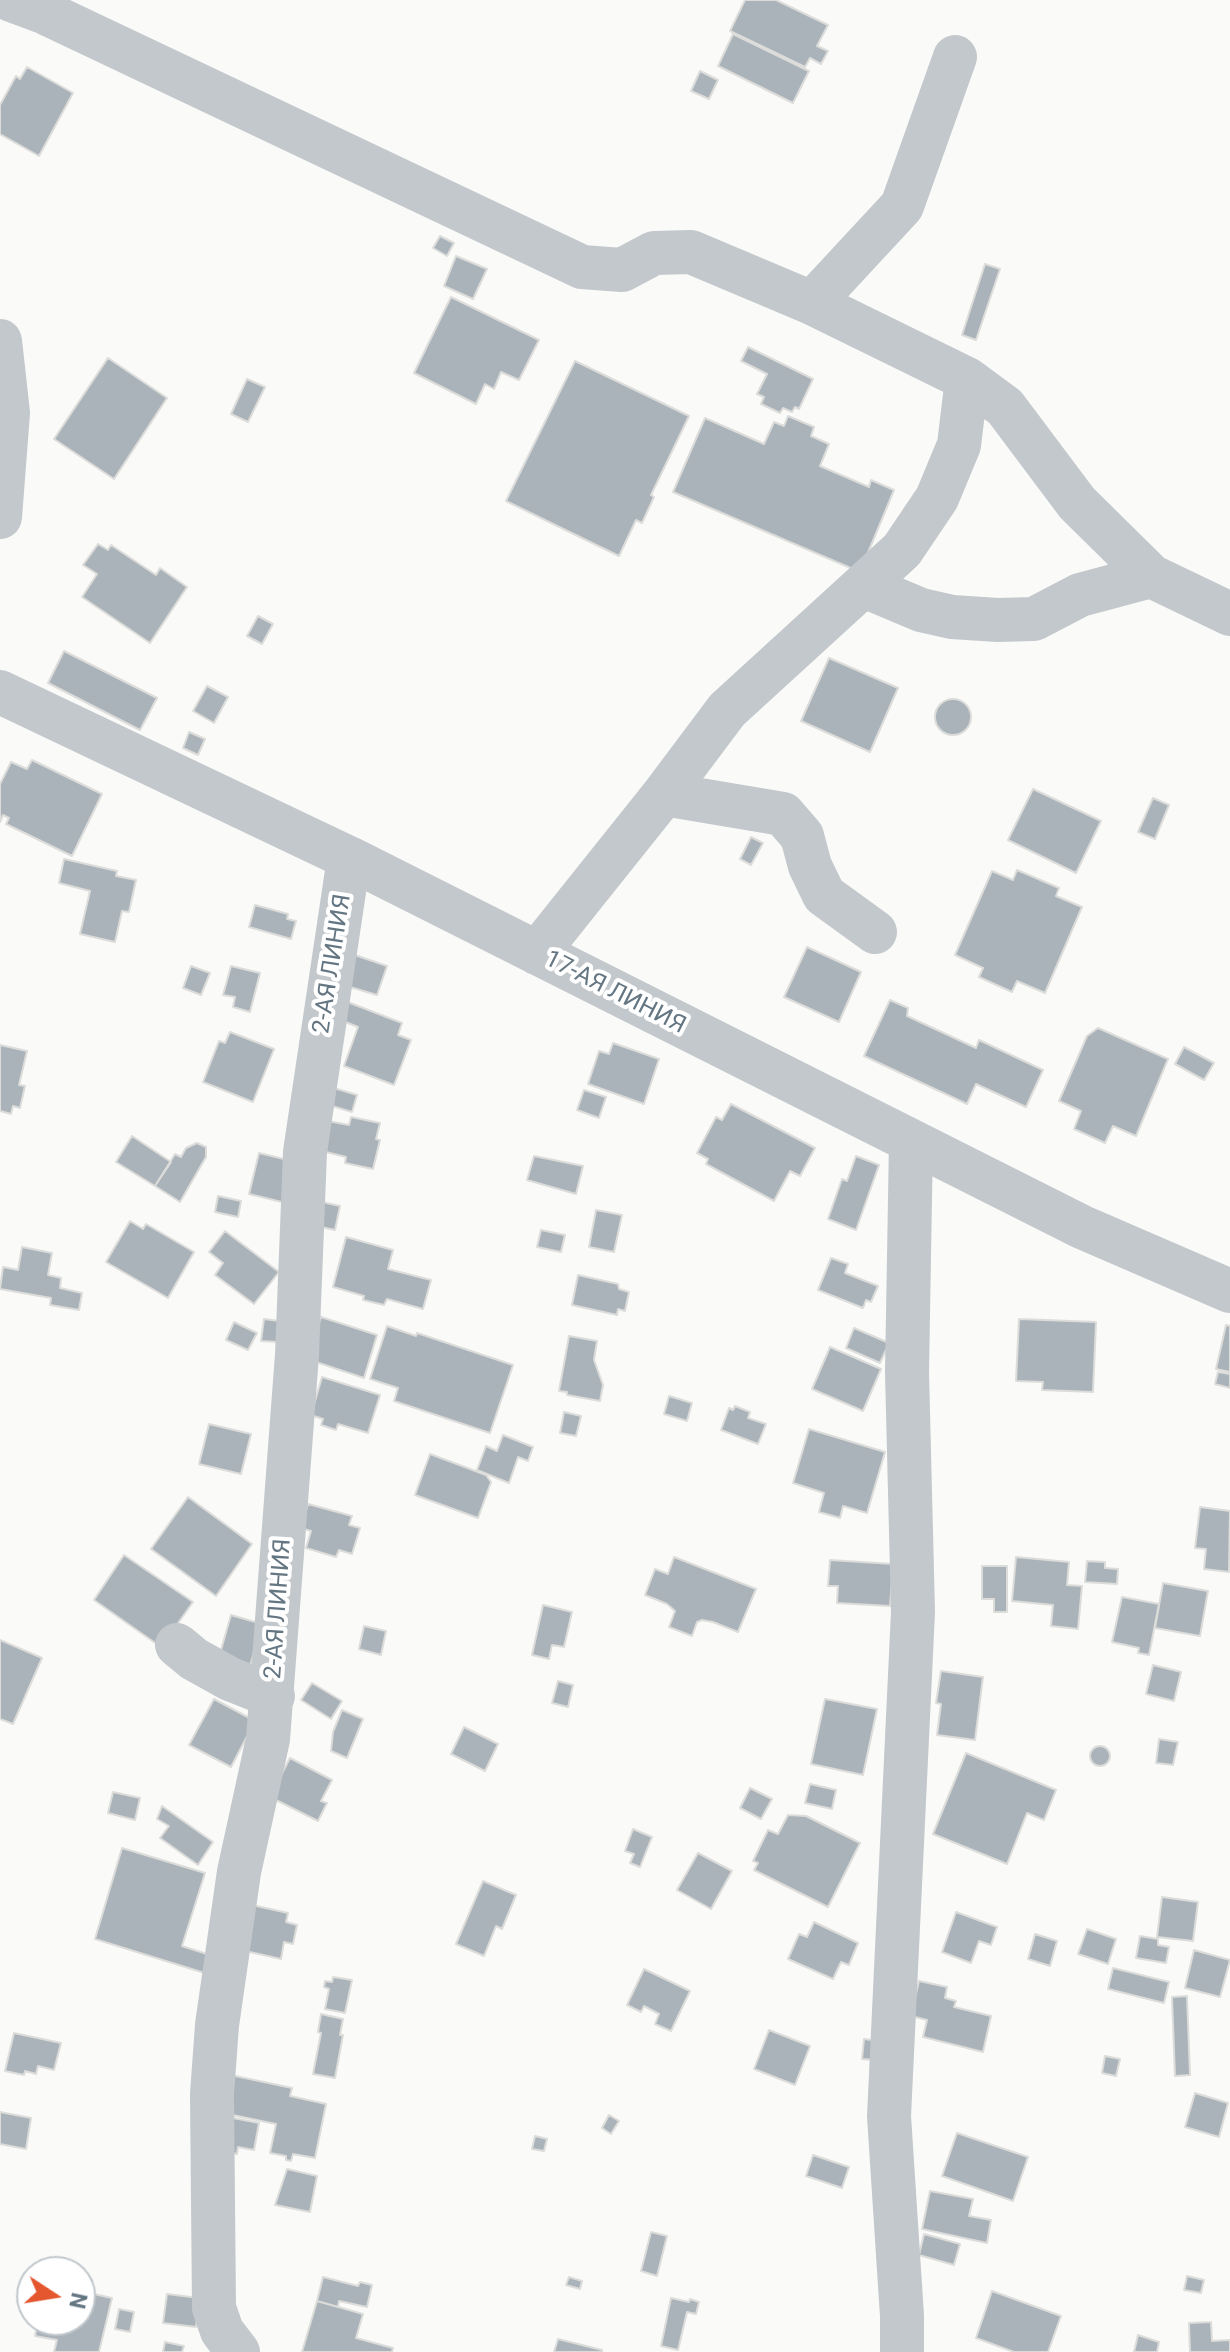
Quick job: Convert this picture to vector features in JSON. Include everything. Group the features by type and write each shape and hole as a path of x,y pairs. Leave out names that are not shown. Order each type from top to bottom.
{"street":[{"path":"11,0 60,19 582,267 622,270 654,253 691,252 812,303 967,379 1005,407 1077,503 1151,576 1230,614"},
{"path":"812,303 902,206 955,57"},
{"path":"0,341 8,413 0,517"},
{"path":"537,953 727,710 902,550 937,498 959,445 967,379"},
{"path":"864,586 921,610 952,617 1034,619 1080,595 1151,576"},
{"name":"17-АЯ ЛИНИЯ","path":"0,692 349,858 1082,1227 1230,1291"},
{"path":"664,794 783,814 802,836 810,866 824,895 875,932"},
{"name":"2-АЯ ЛИНИЯ","path":"238,2352 222,2331 214,2308 212,2094 217,2025 239,1872 268,1739 273,1696 297,1355 305,1152 349,858"},
{"path":"902,2352 889,2116 913,1612 907,1372 911,1141"},
{"path":"177,1645 194,1659 230,1679 273,1696"}],"building":[{"path":"745,0 776,0 828,25 817,46 828,51 821,64 810,58 805,67 730,31"},
{"path":"733,34 809,71 793,103 718,66"},
{"path":"27,67 73,93 39,156 0,134 0,105 16,76 20,79"},
{"path":"700,71 718,80 709,99 691,91"},
{"path":"440,236 454,243 447,256 433,248"},
{"path":"456,256 487,269 473,299 444,286"},
{"path":"985,264 1000,269 976,340 962,335"},
{"path":"451,297 539,340 519,380 501,372 494,389 485,384 476,404 414,373"},
{"path":"748,347 813,379 799,409 795,407 792,412 783,408 780,413 761,404 764,397 757,394 767,374 741,361"},
{"path":"108,358 167,398 114,479 54,439"},
{"path":"575,361 689,416 651,495 654,497 642,523 636,520 619,556 506,501"},
{"path":"247,379 265,387 248,422 231,414"},
{"path":"788,416 814,427 811,436 829,444 820,466 869,487 871,480 894,490 860,572 673,492 705,418 764,444 774,422 784,426"},
{"path":"98,544 108,550 111,545 156,575 160,568 187,587 150,643 82,597 97,574 83,565"},
{"path":"258,616 273,624 262,644 247,636"},
{"path":"64,651 157,698 140,730 48,683"},
{"path":"829,658 898,688 870,752 801,721"},
{"path":"207,686 228,697 214,723 193,711"},
{"path":"953,699 966,704 971,717 966,730 953,735 940,730 935,717 940,704"},
{"path":"189,732 205,739 198,755 183,748"},
{"path":"32,760 102,794 72,856 6,824 9,818 3,815 0,822 0,784 11,762 27,769"},
{"path":"1033,789 1101,821 1076,873 1008,840"},
{"path":"1153,798 1169,805 1155,839 1138,832"},
{"path":"751,837 763,843 751,865 740,859"},
{"path":"64,859 117,871 116,876 136,880 129,912 122,911 115,942 80,934 90,891 59,883"},
{"path":"1017,870 1059,888 1056,896 1082,907 1045,993 1017,981 1012,992 979,977 983,968 955,955 992,871 1013,880"},
{"path":"255,905 288,914 287,919 296,921 291,939 249,927"},
{"path":"807,947 861,972 839,1022 784,997"},
{"path":"349,953 387,966 377,995 350,987"},
{"path":"191,966 210,973 201,995 183,988"},
{"path":"231,966 260,973 250,1012 233,1007 235,997 223,995"},
{"path":"890,1000 908,1008 907,1016 976,1048 979,1040 1043,1070 1026,1107 976,1084 967,1104 864,1056"},
{"path":"345,1001 402,1023 398,1035 411,1040 394,1085 344,1066 358,1027 338,1019"},
{"path":"1098,1028 1168,1059 1136,1136 1113,1126 1105,1143 1074,1129 1081,1111 1059,1101 1087,1036"},
{"path":"230,1032 274,1049 253,1102 203,1082 219,1041 225,1043"},
{"path":"613,1043 659,1059 644,1104 588,1084 599,1051 609,1054"},
{"path":"0,1045 27,1051 19,1085 25,1086 20,1108 13,1106 11,1114 0,1111"},
{"path":"1184,1047 1214,1063 1204,1080 1175,1064"},
{"path":"334,1088 357,1095 352,1112 329,1105"},
{"path":"584,1090 606,1097 599,1118 577,1110"},
{"path":"731,1104 815,1148 800,1176 790,1171 774,1201 706,1164 708,1159 697,1153 716,1117 722,1120"},
{"path":"351,1117 380,1123 376,1139 380,1140 373,1169 345,1163 346,1157 322,1151 328,1121 349,1125"},
{"path":"132,1136 171,1162 155,1186 116,1162"},
{"path":"197,1143 206,1147 206,1157 180,1202 155,1186 175,1154 181,1157 186,1148"},
{"path":"259,1153 296,1162 286,1203 249,1194"},
{"path":"534,1156 583,1166 576,1194 527,1180"},
{"path":"856,1156 879,1165 856,1230 828,1219 842,1179 847,1181"},
{"path":"218,1196 241,1201 238,1217 215,1212"},
{"path":"317,1201 340,1206 335,1230 312,1225"},
{"path":"596,1210 622,1215 614,1252 589,1247"},
{"path":"130,1221 143,1229 146,1224 194,1252 168,1298 106,1262"},
{"path":"541,1230 565,1235 561,1252 537,1247"},
{"path":"225,1231 279,1272 254,1304 215,1275 223,1263 209,1252"},
{"path":"346,1237 393,1250 388,1269 431,1280 423,1309 387,1299 384,1305 363,1300 364,1296 333,1287"},
{"path":"22,1247 52,1253 48,1275 61,1278 60,1288 82,1293 79,1310 50,1305 51,1298 0,1289 3,1267 18,1270"},
{"path":"831,1258 848,1264 845,1273 878,1286 871,1302 866,1300 863,1308 818,1290"},
{"path":"578,1275 618,1284 619,1289 629,1292 625,1311 618,1309 617,1315 572,1305"},
{"path":"321,1317 377,1335 364,1378 307,1359"},
{"path":"264,1319 279,1321 277,1342 261,1341"},
{"path":"1019,1319 1096,1322 1093,1392 1042,1390 1043,1382 1016,1381"},
{"path":"234,1322 257,1333 248,1350 226,1340"},
{"path":"1226,1325 1230,1326 1230,1372 1216,1369"},
{"path":"387,1326 513,1365 490,1433 394,1401 398,1388 370,1379"},
{"path":"854,1328 889,1343 880,1363 846,1348"},
{"path":"569,1336 597,1341 594,1360 603,1385 600,1401 559,1391"},
{"path":"830,1347 881,1369 863,1411 812,1389"},
{"path":"1218,1372 1230,1374 1230,1388 1215,1384"},
{"path":"322,1377 380,1395 368,1433 338,1424 336,1430 321,1425 323,1419 311,1415"},
{"path":"669,1396 692,1403 687,1421 664,1414"},
{"path":"735,1406 750,1412 748,1418 766,1424 758,1444 721,1430 729,1408 733,1410"},
{"path":"564,1412 581,1416 576,1436 560,1433"},
{"path":"209,1424 251,1434 241,1474 199,1464"},
{"path":"809,1429 885,1452 867,1513 843,1506 840,1518 819,1512 824,1493 793,1483"},
{"path":"503,1435 533,1447 528,1461 518,1457 509,1483 477,1470 486,1446 497,1451"},
{"path":"430,1454 486,1475 491,1482 478,1518 415,1495"},
{"path":"188,1497 252,1544 216,1596 151,1549"},
{"path":"308,1504 352,1516 349,1525 360,1528 352,1554 339,1550 336,1557 306,1548 311,1531 301,1528"},
{"path":"1200,1507 1230,1511 1229,1572 1204,1569 1206,1549 1195,1548"},
{"path":"124,1555 193,1602 161,1647 94,1600"},
{"path":"674,1557 756,1589 738,1632 702,1620 697,1622 692,1636 669,1627 675,1611 667,1604 645,1595 655,1569 668,1574"},
{"path":"1016,1557 1069,1562 1067,1585 1082,1586 1078,1629 1051,1626 1053,1605 1012,1601"},
{"path":"830,1560 893,1564 890,1606 837,1603 838,1586 828,1586"},
{"path":"1087,1561 1105,1562 1105,1568 1118,1569 1117,1584 1085,1582"},
{"path":"982,1566 1007,1566 1007,1612 994,1612 994,1599 982,1599"},
{"path":"1163,1583 1208,1591 1200,1636 1155,1628"},
{"path":"1122,1597 1159,1604 1149,1655 1138,1653 1139,1648 1112,1642"},
{"path":"543,1605 572,1612 564,1647 552,1645 549,1659 532,1655"},
{"path":"231,1615 262,1624 250,1666 219,1657"},
{"path":"364,1626 386,1631 381,1655 359,1649"},
{"path":"0,1640 42,1658 13,1724 0,1719"},
{"path":"1153,1665 1181,1672 1174,1701 1146,1694"},
{"path":"941,1671 983,1677 975,1740 937,1735 941,1704 936,1703"},
{"path":"558,1681 573,1685 568,1707 552,1703"},
{"path":"312,1683 342,1701 331,1719 301,1700"},
{"path":"214,1699 255,1721 231,1767 189,1745"},
{"path":"825,1699 877,1709 863,1775 811,1764"},
{"path":"342,1710 363,1719 347,1758 331,1751 333,1732"},
{"path":"464,1727 498,1744 485,1771 451,1754"},
{"path":"1159,1739 1178,1742 1173,1765 1156,1763"},
{"path":"1100,1746 1107,1749 1110,1756 1107,1763 1100,1766 1093,1763 1090,1756 1093,1749"},
{"path":"966,1753 1056,1790 1044,1820 1027,1813 1007,1864 933,1834"},
{"path":"290,1758 332,1780 321,1801 327,1803 318,1821 270,1797"},
{"path":"810,1784 836,1790 832,1809 805,1803"},
{"path":"750,1788 772,1799 761,1819 740,1808"},
{"path":"113,1792 140,1798 135,1820 108,1813"},
{"path":"162,1806 213,1842 198,1865 160,1838 169,1826 157,1819"},
{"path":"788,1815 806,1816 860,1843 828,1907 754,1870 758,1863 753,1861 768,1830 778,1834"},
{"path":"633,1829 652,1837 640,1867 630,1863 634,1854 625,1851"},
{"path":"122,1848 205,1873 182,1946 216,1957 211,1975 95,1939"},
{"path":"698,1853 732,1871 711,1909 677,1890"},
{"path":"483,1881 516,1895 502,1929 496,1926 484,1956 456,1944"},
{"path":"1162,1897 1198,1902 1193,1941 1157,1937"},
{"path":"252,1905 288,1913 286,1922 297,1925 293,1944 284,1942 281,1959 241,1950"},
{"path":"956,1912 997,1927 991,1945 979,1941 971,1963 942,1952"},
{"path":"814,1922 858,1943 849,1965 841,1962 833,1979 788,1959 799,1934 807,1937"},
{"path":"1087,1929 1116,1939 1108,1964 1078,1954"},
{"path":"1035,1934 1057,1941 1050,1966 1028,1959"},
{"path":"1140,1936 1158,1939 1158,1945 1169,1947 1166,1963 1136,1958"},
{"path":"1194,1950 1230,1960 1220,1997 1185,1988"},
{"path":"1113,1968 1169,1982 1164,2003 1108,1989"},
{"path":"644,1969 690,1991 671,2031 655,2024 659,2014 644,2006 641,2012 627,2005"},
{"path":"333,1977 352,1980 345,2013 325,2009 329,1989 324,1987 325,1981 332,1982"},
{"path":"919,1981 947,1987 945,1998 956,2001 954,2007 991,2016 983,2052 923,2037 927,2020 911,2016"},
{"path":"1187,1996 1190,2075 1175,2076 1172,1997"},
{"path":"321,2014 343,2019 335,2078 313,2074 321,2033 318,2032"},
{"path":"769,2030 810,2046 795,2085 754,2069"},
{"path":"14,2033 61,2043 54,2070 38,2066 36,2074 25,2071 24,2075 5,2071"},
{"path":"864,2039 879,2041 876,2060 862,2059"},
{"path":"1105,2056 1120,2059 1116,2076 1102,2073"},
{"path":"226,2074 292,2088 290,2096 326,2104 315,2158 293,2154 291,2161 286,2160 286,2156 270,2153 276,2124 218,2112"},
{"path":"1195,2093 1228,2103 1219,2137 1185,2127"},
{"path":"0,2112 31,2118 26,2149 0,2144"},
{"path":"609,2115 619,2121 611,2134 602,2128"},
{"path":"228,2117 259,2123 254,2150 238,2147 237,2154 221,2150"},
{"path":"957,2133 1028,2157 1013,2201 942,2176"},
{"path":"535,2136 547,2139 544,2151 532,2149"},
{"path":"813,2155 849,2167 842,2188 806,2176"},
{"path":"287,2169 317,2176 310,2212 275,2205"},
{"path":"930,2191 973,2199 969,2216 991,2220 987,2243 922,2229"},
{"path":"651,2232 667,2236 657,2276 641,2271"},
{"path":"924,2234 960,2244 954,2265 919,2255"},
{"path":"1187,2276 1204,2280 1201,2293 1184,2290"},
{"path":"323,2277 358,2286 360,2282 372,2285 367,2307 339,2301 338,2307 317,2301"},
{"path":"569,2277 582,2281 580,2289 566,2285"},
{"path":"992,2291 1061,2316 1048,2352 1014,2352 976,2338"},
{"path":"96,2294 112,2298 99,2352 54,2352 57,2340 35,2336 96,2336"},
{"path":"167,2294 199,2298 196,2327 163,2323"},
{"path":"671,2298 699,2302 696,2314 687,2312 678,2350 661,2346"},
{"path":"317,2301 363,2314 356,2338 393,2348 392,2352 302,2352"},
{"path":"119,2309 134,2312 130,2332 115,2329"},
{"path":"1211,2322 1212,2341 1230,2340 1230,2352 1190,2352 1189,2323"},
{"path":"1138,2335 1159,2342 1157,2352 1134,2352"},
{"path":"558,2339 602,2350 602,2352 554,2352"},
{"path":"165,2342 184,2346 182,2352 163,2352"}]}
